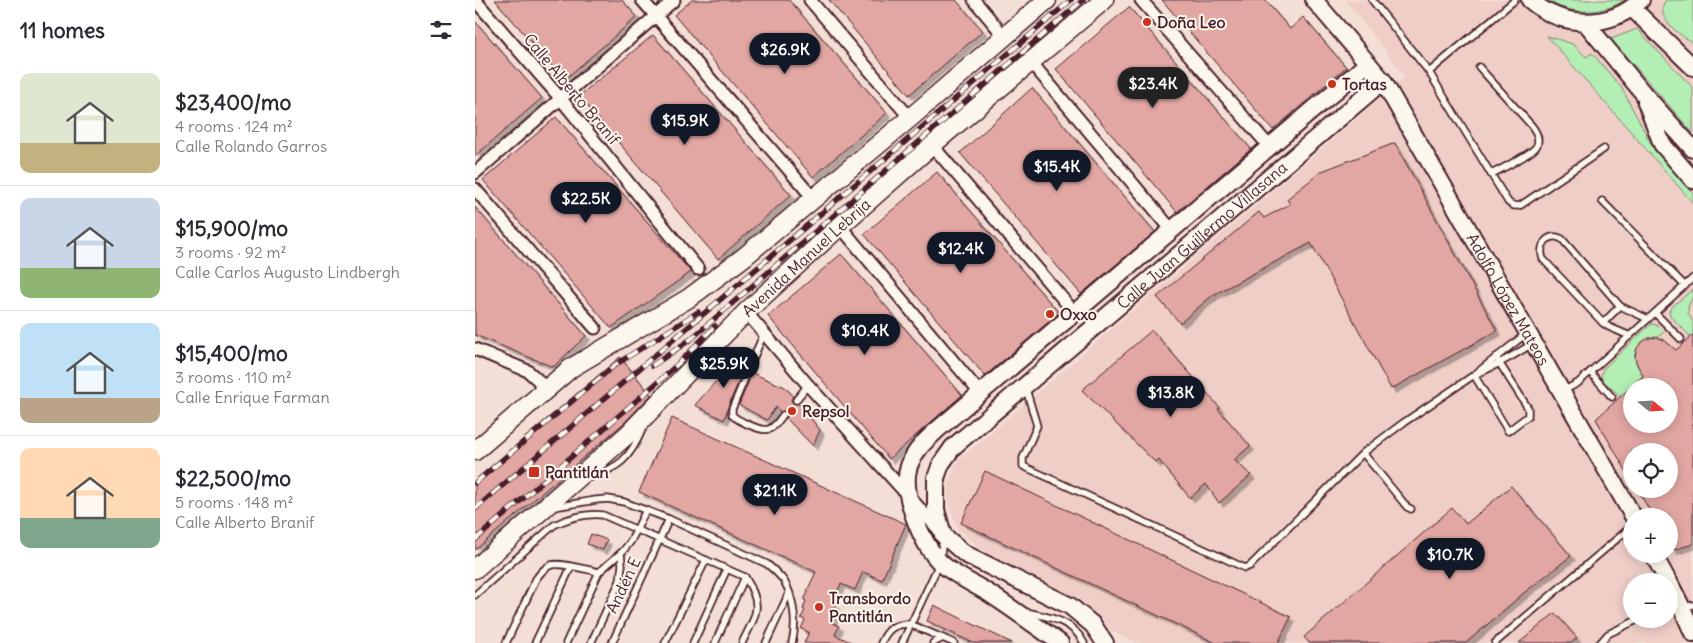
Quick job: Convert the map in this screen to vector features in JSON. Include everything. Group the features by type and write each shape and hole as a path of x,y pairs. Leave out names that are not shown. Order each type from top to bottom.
{"main road":[{"path":"475,451 571,368 710,284 814,199 1047,0"},
{"name":"Avenida Manuel Lebrija","path":"475,568 628,434 746,312 840,226 1030,61 1104,0"}],"street":[{"name":"Calle Alberto Branif","path":"475,0 561,99 698,269"},
{"path":"642,0 814,199"},
{"path":"475,173 674,0"},
{"path":"810,0 910,118"},
{"path":"974,0 1004,36"},
{"path":"1141,0 1269,146"},
{"name":"Adolfo López Mateos","path":"1314,0 1383,81 1628,508"},
{"path":"1529,0 1541,10 1562,19 1585,22 1610,18 1637,4 1693,67"},
{"path":"1585,22 1693,150"},
{"path":"1030,61 1171,229"},
{"name":"Calle Juan Guillermo Villasana","path":"1060,643 985,591 953,573 940,562 922,536 910,499 907,480 914,454 923,443 1074,312 1368,63"},
{"name":"Calle Juan Guillermo Villasana","path":"943,535 938,520 935,499 936,478 941,464 953,447 1383,81"},
{"path":"1643,93 1662,144 1693,180"},
{"path":"932,145 1074,312"},
{"path":"475,189 595,328"},
{"path":"840,226 980,393"},
{"path":"746,312 808,385 943,535 965,554 1071,606 1093,625 1105,643"},
{"path":"475,349 528,370 539,381 542,394"},
{"path":"1681,608 1693,633"}],"lane":[{"path":"1372,0 1429,72 1508,202 1518,206 1604,149"},
{"path":"1429,72 1515,0"},
{"path":"1479,66 1531,125 1537,133 1538,140 1535,149 1491,174"},
{"path":"1601,201 1685,286"},
{"path":"1630,336 1603,323 1543,259 1541,248 1543,243 1550,238 1559,237 1562,239 1621,306 1648,319"},
{"path":"1562,392 1590,372 1693,278"},
{"path":"1603,323 1621,306"},
{"path":"1655,313 1681,339"},
{"path":"764,333 732,415 736,419 763,430 774,426 783,415"},
{"path":"1025,387 1037,426 1023,458 1023,466 1243,568 1250,566 1363,453 1403,423 1474,375 1496,357 1531,338"},
{"path":"1474,375 1500,364 1531,338"},
{"path":"1474,375 1508,431 1528,416 1529,411 1496,357"},
{"path":"1590,372 1612,396"},
{"path":"796,400 808,385"},
{"path":"1363,453 1407,507 1411,509"},
{"path":"544,508 578,502 608,500 624,502 669,519 767,564 785,582 789,593 795,633 792,643"},
{"path":"566,643 599,572 621,553 631,541 638,530 646,510"},
{"path":"475,595 554,525 568,519 593,514 603,515 745,577 754,591 757,603 756,614 742,643"},
{"name":"Andén E","path":"612,643 669,519"},
{"path":"1495,643 1623,534"},
{"path":"902,643 940,562 943,535"},
{"path":"591,643 620,581 621,553"},
{"path":"665,643 706,560"},
{"path":"506,643 536,579 543,570 552,565 559,564 599,572"},
{"path":"535,643 571,567"},
{"path":"693,643 727,569"},
{"path":"715,643 745,577"},
{"path":"767,643 789,593"},
{"path":"1014,610 1055,618 1072,627 1081,637 1083,643"},
{"path":"881,643 885,634 894,626 911,624 954,643"},
{"path":"1600,643 1608,634 1623,627"},
{"path":"933,643 943,638"}],"shaded area":[{"path":"1345,0 1693,0 1693,643 1138,643 1111,631 1104,621 1083,602 991,557 957,528 948,499 948,487 958,461 1404,78 1396,64"}],"green space":[{"path":"1548,0 1625,0 1606,8 1576,11 1566,9"},
{"path":"1666,0 1693,0 1693,43 1675,30 1665,19 1663,6"},
{"path":"1637,29 1693,88 1693,133 1611,39"},
{"path":"1547,36 1573,44 1586,57 1592,53 1621,87 1655,151 1693,193 1693,203"},
{"path":"1693,289 1693,296 1688,307 1688,313 1693,322 1693,335 1691,337 1671,317 1669,312 1671,308"},
{"path":"1650,325 1658,326 1664,332 1635,355 1638,366 1645,374 1641,378 1623,378 1623,395 1621,397 1602,380 1603,369"}],"building":[{"path":"495,0 622,0 637,17 564,80"},
{"path":"692,0 789,0 887,113 813,177 674,15"},
{"path":"829,0 956,0 983,31 909,95"},
{"path":"1162,0 1265,0 1290,29 1303,17 1346,67 1273,130"},
{"path":"1129,7 1251,149 1177,212 1056,69"},
{"path":"475,21 542,98 475,156"},
{"path":"653,35 791,195 718,259 579,96"},
{"path":"1032,88 1155,232 1081,294 960,153"},
{"path":"556,117 691,272 611,328 483,180"},
{"path":"1395,143 1497,331 1391,389 1311,243 1213,295 1180,323 1157,297 1259,212 1264,218 1290,204 1287,199 1322,171"},
{"path":"937,172 1059,313 985,376 864,234"},
{"path":"475,207 586,336 553,367 475,335"},
{"path":"841,254 962,395 889,459 768,316"},
{"path":"1152,330 1220,408 1218,409 1250,446 1234,460 1251,475 1219,503 1206,484 1190,498 1159,460 1156,463 1082,390"},
{"path":"1693,335 1693,544 1678,548 1678,508 1648,508 1642,498 1678,498 1678,443 1623,443 1623,465 1596,419 1623,394 1623,433 1678,433 1678,378 1641,378 1643,376 1636,362 1635,355 1637,348 1642,342 1649,338 1657,337 1676,350"},
{"path":"740,354 749,357 724,420 695,405"},
{"path":"620,357 651,395 625,422 475,550 475,480"},
{"name":"Repsol","path":"752,373 785,387 793,396 791,400 793,403 799,404 820,430 813,446 786,418 788,415 785,411 780,412 776,407 767,420 739,405"},
{"path":"672,418 906,524 882,580 863,572 855,590 841,584 832,603 835,604 831,613 835,614 831,622 839,626 835,635 853,643 804,643 809,632 801,629 805,620 801,618 805,610 803,609 806,601 804,600 816,572 639,492"},
{"path":"985,471 1291,617 1278,643 1216,643 961,523"},
{"path":"1511,486 1571,556 1525,592 1466,643 1309,643 1304,637 1452,508 1466,524"},
{"path":"591,534 607,540 603,550 587,544"},
{"path":"934,605 1012,643 973,643 927,621"},
{"path":"1555,613 1577,638 1571,643 1519,643"}],"railway":[{"path":"475,509 1071,0"},
{"path":"652,366 691,339 1083,0"},
{"path":"475,483 615,365 698,312"},
{"path":"475,540 659,381 715,326"}],"place":[{"name":"Doña Leo","path":"1147,22"},
{"name":"Tortas","path":"1332,84"},
{"name":"Oxxo","path":"1050,314"},
{"name":"Repsol","path":"792,411"},
{"name":"Pantitlán","path":"534,472"},
{"name":"Transbordo Pantitlán","path":"819,607"}]}
